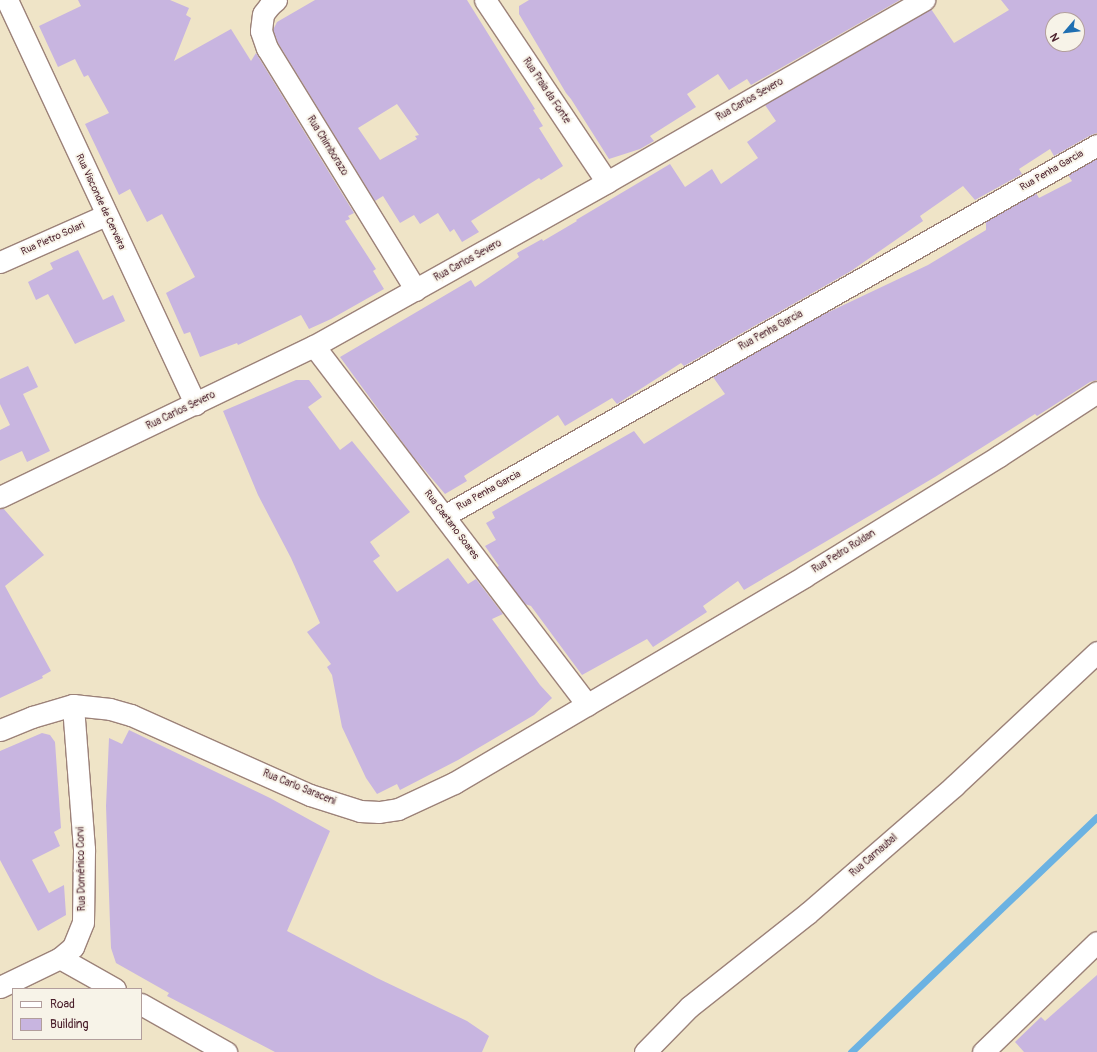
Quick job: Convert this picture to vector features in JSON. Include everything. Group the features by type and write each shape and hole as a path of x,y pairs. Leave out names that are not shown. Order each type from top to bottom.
{"street":[{"name":"Rua Chimborazo","path":"276,0 263,14 261,31 266,48 416,290"},
{"name":"Rua Carlos Severo","path":"0,497 314,346 607,182 924,0"},
{"name":"Rua Praia da Fonte","path":"489,1 607,182"},
{"name":"Rua Visconde de Cerveira","path":"6,7 195,404"},
{"name":"Rua Penha Garcia","path":"444,516 1097,145"},
{"name":"Rua Pietro Solari","path":"0,262 106,215"},
{"name":"Rua Caetano Soares","path":"314,346 587,705"},
{"name":"Rua Pedro Roldan","path":"587,705 805,576 999,456 1097,392"},
{"name":"Rua Carnaubal","path":"645,1052 688,1007 808,913 954,786 1097,652"},
{"name":"Rua Carlo Saraceni","path":"0,730 32,717 73,705 110,709 131,716 310,795 360,811 379,812 398,809 454,784 587,705"},
{"name":"Rua Domênico Corvi","path":"0,987 60,958 73,946 83,922 84,849 73,705"},
{"path":"983,1052 1097,942"},
{"path":"60,958 113,988"},
{"path":"142,1005 226,1052"}],"building":[{"path":"78,0 170,0 189,8 186,15 191,18 174,61 231,29 251,61 256,53 354,213 348,216 350,219 345,221 376,269 373,271 384,289 331,319 309,329 301,315 238,345 237,343 200,357 190,332 184,334 166,293 195,277 162,214 147,222 130,189 119,195 85,124 109,113 88,75 84,77 75,59 58,67 39,26 81,6"},
{"path":"315,0 467,0 535,109 533,110 543,126 539,128 563,166 541,180 539,178 471,221 479,232 462,242 454,229 450,232 438,213 420,224 414,215 400,223 383,196 375,201 278,43 273,30 277,22","holes":["397,104 419,135 415,136 417,139 380,160 358,128"]},
{"path":"529,0 900,0 751,85 747,79 729,90 718,74 687,94 696,107 650,136 654,141 640,149 609,159 566,93 519,14 519,6"},
{"path":"1001,0 1097,0 1097,133 1054,156 1050,149 1019,169 1022,174 975,200 963,186 920,216 923,221 851,271 684,366 681,363 617,404 612,398 565,426 558,415 464,476 467,481 445,494 411,454 340,357 471,280 475,287 519,257 517,253 542,239 543,241 670,164 685,187 712,169 721,184 758,158 747,142 776,121 765,105 931,9 954,43 1009,10"},
{"path":"1097,159 1097,380 1090,382 1037,416 1035,414 935,477 744,590 738,581 703,606 707,612 653,647 647,639 582,675 531,606 525,604 497,567 499,566 485,546 496,540 486,523 495,518 492,512 634,431 644,444 725,394 713,377 814,319 928,265 986,230 986,222 1036,193 1039,198 1072,181 1068,175"},
{"path":"78,250 103,300 113,295 125,321 75,344 48,294 36,300 28,282 53,269 50,263"},
{"path":"28,366 38,387 23,394 50,451 27,462 22,451 0,461 0,430 10,425 0,404 0,379"},
{"path":"296,380 309,380 322,397 308,407 340,450 352,441 410,512 370,542 380,556 373,561 397,592 448,558 468,584 476,579 503,614 492,619 540,685 552,698 534,715 458,760 400,790 397,784 377,794 366,778 342,727 332,675 327,667 331,664 307,632 320,623 291,558 258,495 223,411"},
{"path":"3,508 44,555 5,586 51,671 42,676 43,678 0,698 0,509"},
{"path":"129,730 270,798 330,831 287,931 377,978 467,1021 489,1036 482,1052 275,1052 167,996 169,993 116,963 111,948 106,806 109,738 122,744"},
{"path":"42,733 50,735 55,742 61,828 54,832 60,846 32,860 49,893 64,885 66,915 38,931 0,860 0,751"},
{"path":"1097,975 1097,1052 1024,1052 1015,1042 1041,1017 1045,1021"}],"waterway":[{"path":"851,1052 1097,817"}]}
